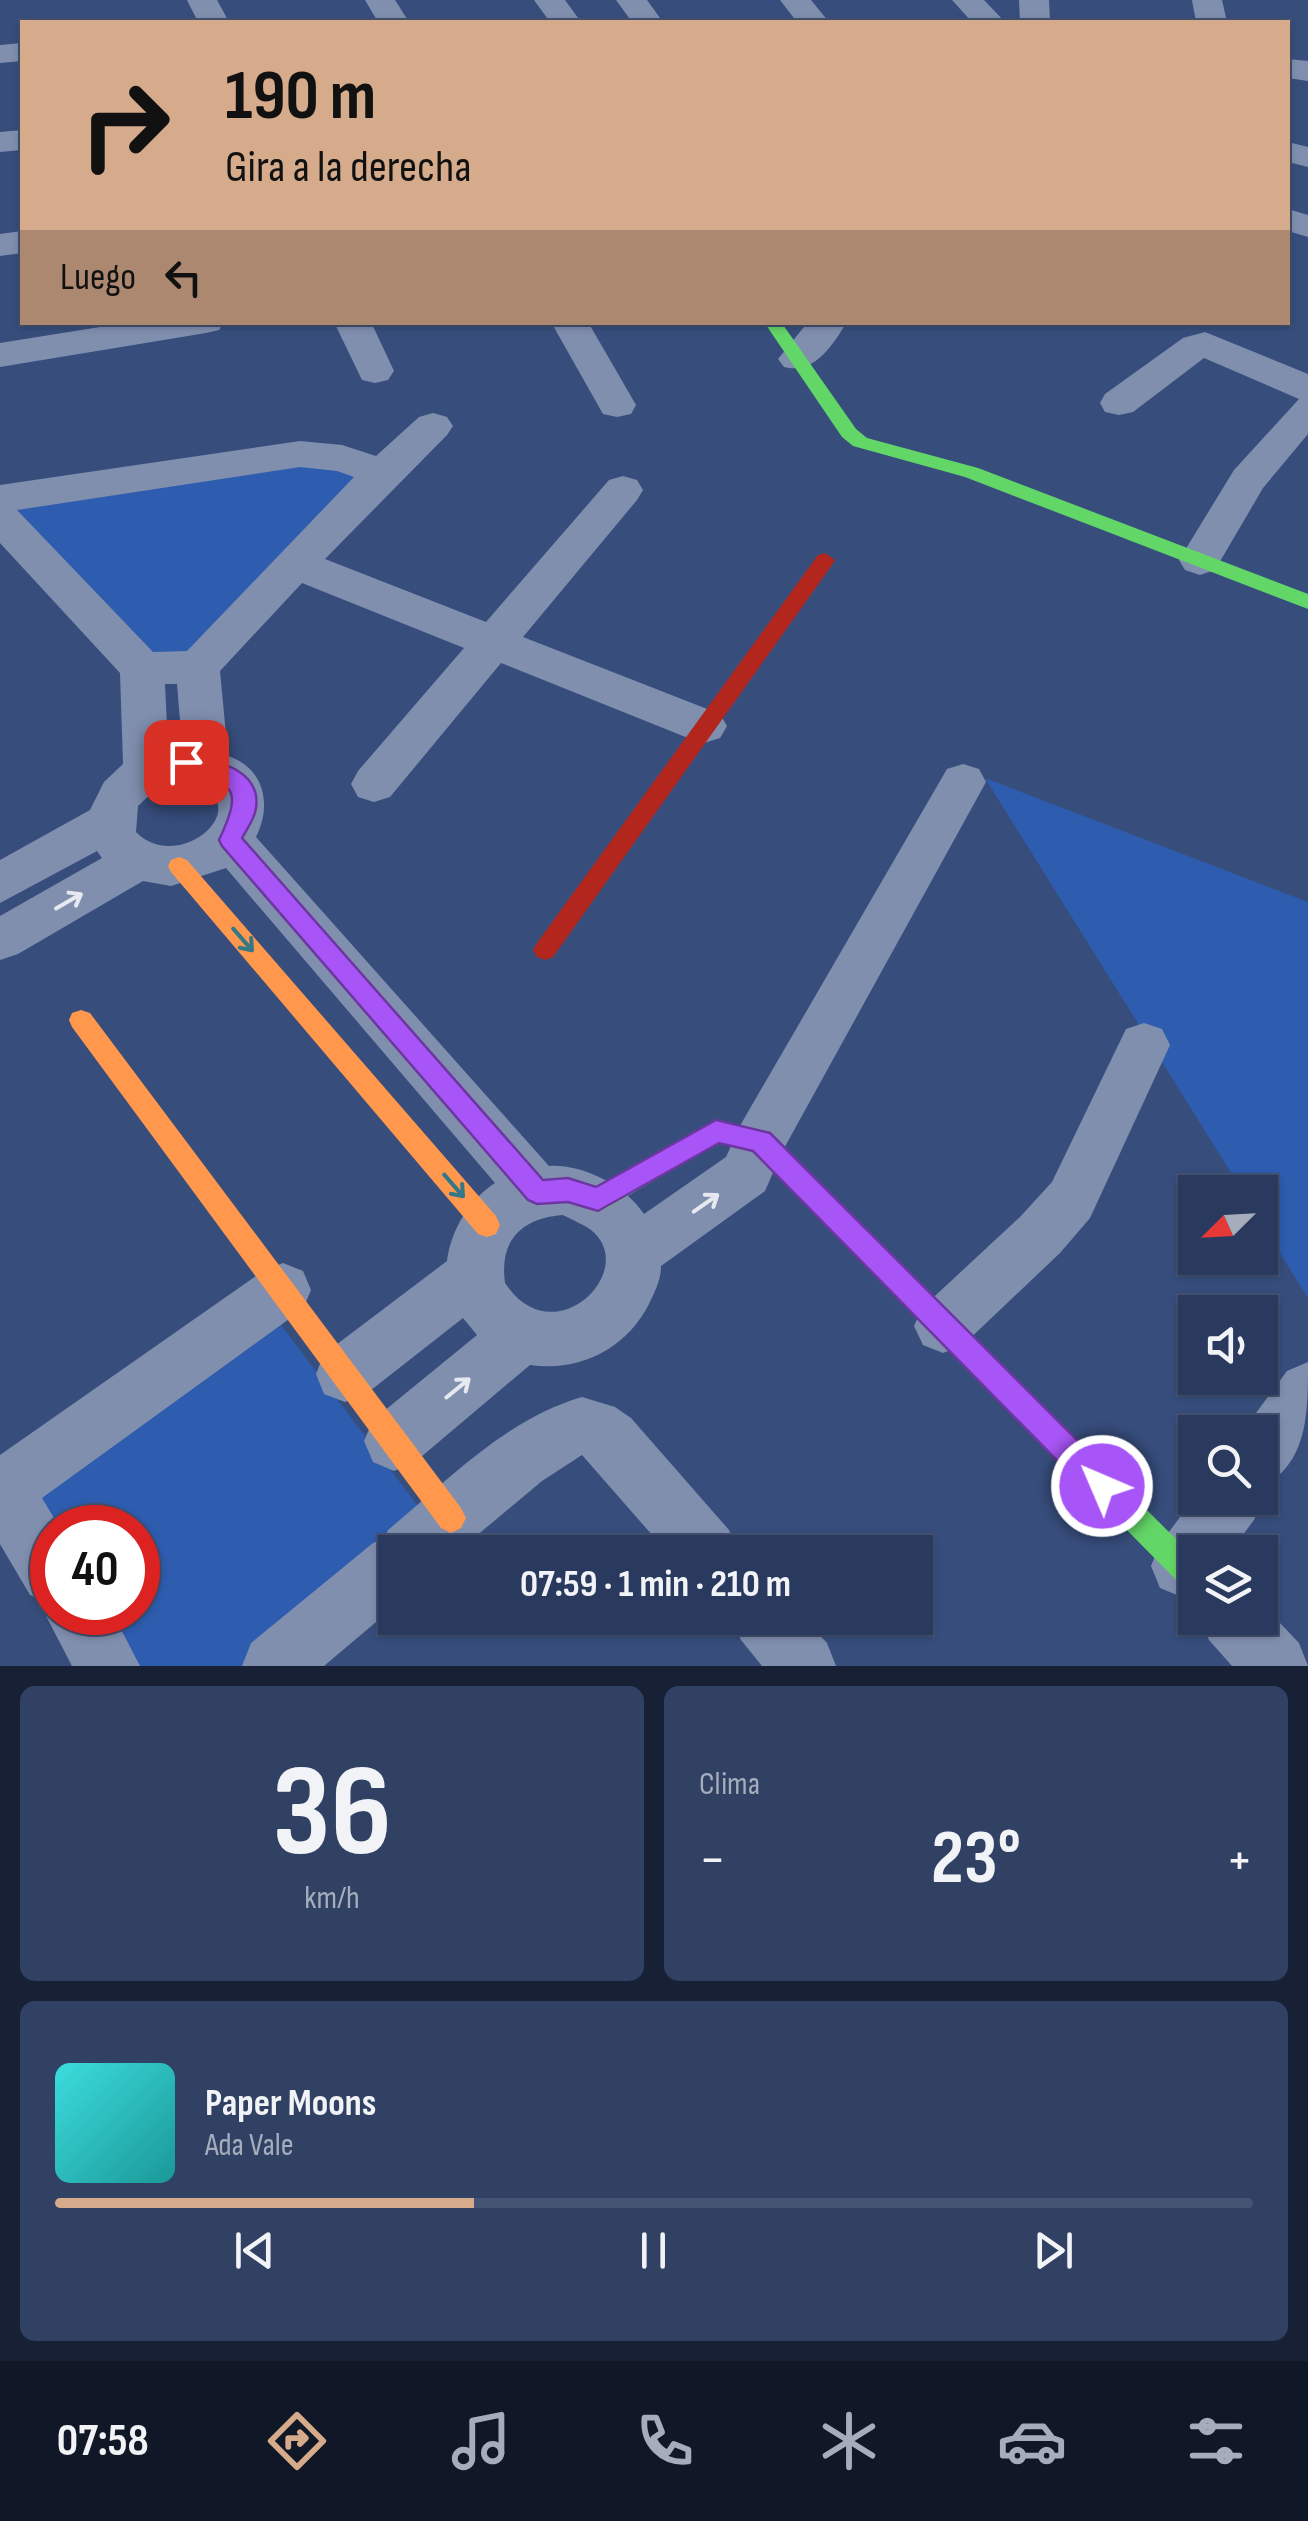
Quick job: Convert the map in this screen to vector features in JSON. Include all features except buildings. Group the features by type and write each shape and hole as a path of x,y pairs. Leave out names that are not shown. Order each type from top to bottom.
{"street":[{"path":"631,0 646,20"},
{"path":"794,0 811,20"},
{"path":"968,0 988,20"},
{"path":"0,356 188,325"},
{"path":"353,325 375,371"},
{"path":"571,325 617,404"},
{"path":"774,325 848,434 860,442 876,450 971,472 1308,602"},
{"path":"796,359 827,325"},
{"path":"1120,402 1204,344 1308,389"},
{"path":"1200,560 1248,480 1303,425"},
{"path":"0,517 16,560 142,668 198,667 382,473 433,426"},
{"path":"0,499 300,454 342,458 382,473"},
{"path":"374,784 623,490"},
{"path":"545,950 825,560"},
{"path":"296,564 704,726"},
{"path":"198,667 206,764"},
{"path":"142,668 146,772"},
{"path":"0,940 159,863 208,857 230,840 245,809 243,794 223,770 186,762 146,772 120,793 110,821 117,844 159,863 481,1250 482,1300 498,1321 522,1335 546,1341 570,1339 594,1330 614,1315 627,1296 635,1252 615,1213 598,1200 568,1190 537,1192 509,1204 481,1250 345,1374"},
{"path":"635,1252 746,1174 760,1141 964,782"},
{"path":"0,883 110,821"},
{"path":"230,840 537,1192"},
{"path":"81,1020 394,1440 431,1535 552,1437 582,1426 596,1428 610,1439 692,1535"},
{"path":"942,1326 1040,1235 1071,1200 1144,1045"},
{"path":"598,1200 716,1131 760,1141 1178,1562"},
{"path":"30,1536 1,1487 283,1290"},
{"path":"394,1440 522,1335"},
{"path":"1278,1433 1308,1391"},
{"path":"274,1666 378,1579"},
{"path":"90,1635 108,1666"},
{"path":"777,1635 804,1666"},
{"path":"1246,1635 1276,1666"}],"shaded area":[{"path":"309,463 360,474 195,657 148,661 11,505"},
{"path":"985,778 1308,902 1308,1298 1278,1250 1278,1175 1232,1175"},
{"path":"278,1321 427,1518 407,1535 378,1535 378,1560 253,1666 134,1666 115,1635 160,1635 160,1505 35,1505 27,1491"}],"traffic: fast":[{"path":"774,325 849,433 860,442 971,472 1308,602"},
{"path":"598,1200 716,1131 760,1141 1178,1562"}],"traffic: slow":[{"path":"179,866 487,1225"},
{"path":"81,1020 451,1518"}],"traffic: jam":[{"path":"545,950 825,560"}],"route":[{"path":"186,762 223,770 235,781 243,794 245,809 230,840 537,1192 568,1190 598,1200 716,1131 760,1141 1102,1486"}]}
